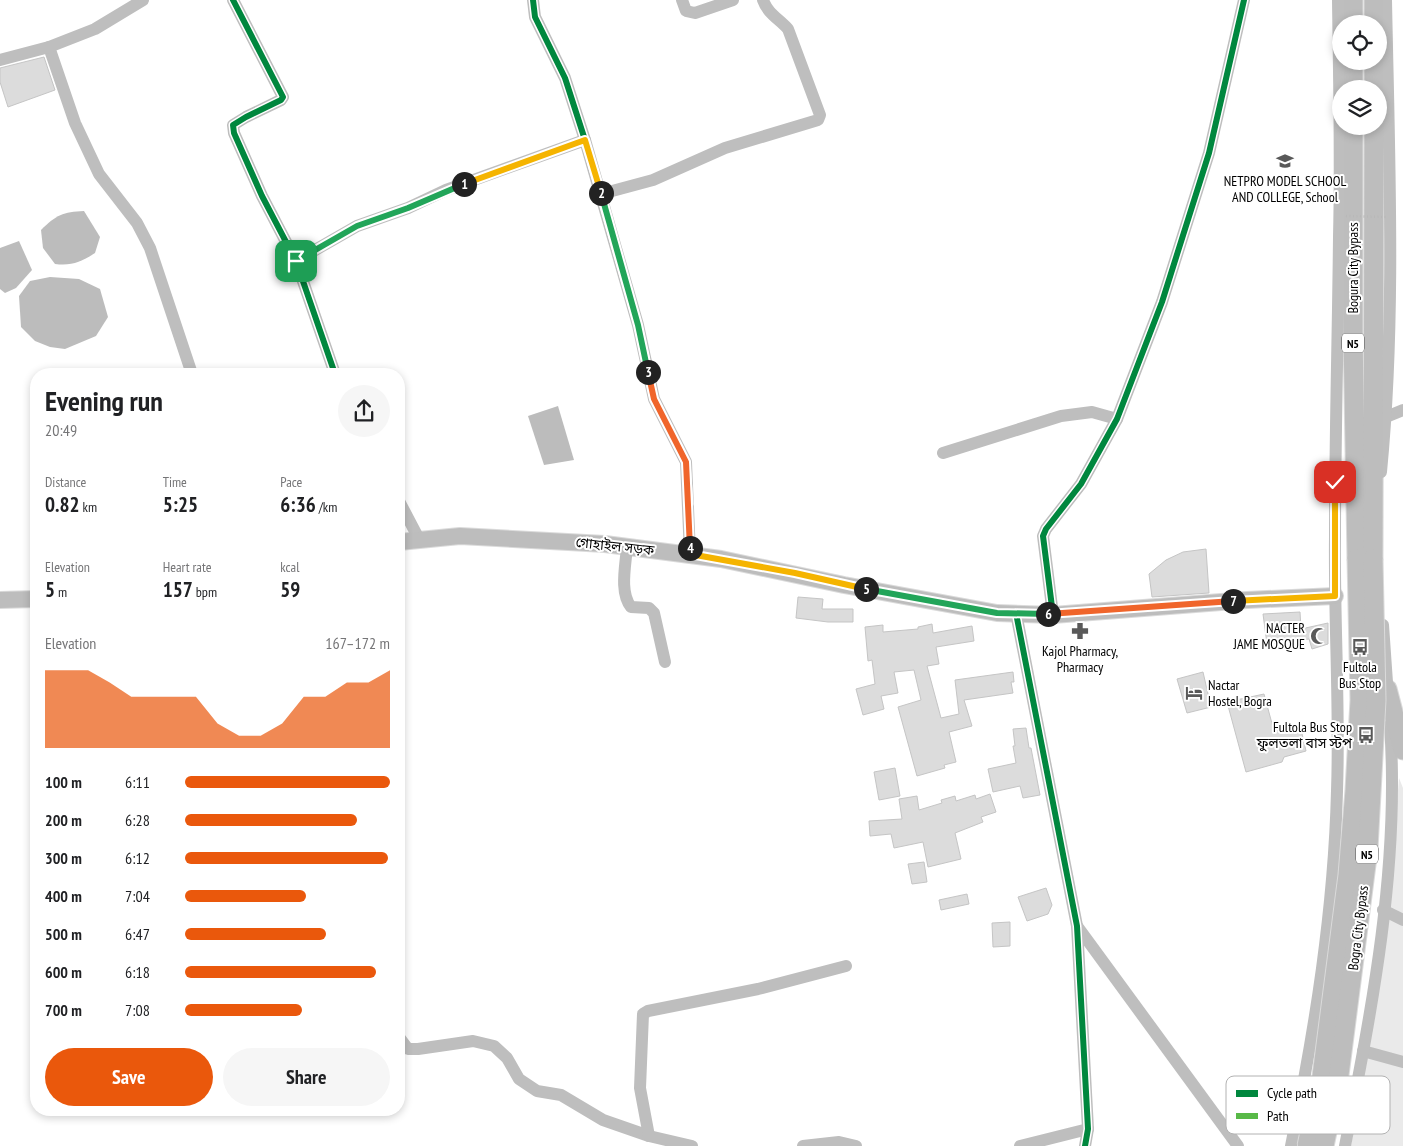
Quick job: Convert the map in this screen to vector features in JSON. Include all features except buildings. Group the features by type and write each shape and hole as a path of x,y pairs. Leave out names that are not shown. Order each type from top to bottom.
{"highway":[{"path":"1353,0 1353,15"},
{"path":"1374,0 1374,15"},
{"name":"Bogura City Bypass","path":"1353,135 1353,335 1365,559"},
{"name":"Bogura City Bypass","path":"1365,559 1374,135"},
{"name":"Bogra City Bypass","path":"1320,1076 1347,885 1360,700 1365,559"},
{"name":"Bogra City Bypass","path":"1339,1076 1368,849 1376,700 1365,559"},
{"path":"1387,689 1403,750"}],"main road":[{"name":"গোহাইল সড়ক","path":"405,541 469,536 626,546 690,554 997,613 1053,615 1335,596"},
{"path":"0,600 30,598"}],"street":[{"path":"0,60 49,48 95,29 142,0"},
{"path":"233,0 284,96 281,100 246,116 233,125 234,134 262,196 296,261 333,368"},
{"path":"533,0 536,17 565,78 585,140 638,325 654,399 686,462 690,554"},
{"path":"682,0 686,11 695,13 733,0"},
{"path":"601,194 654,180 725,148 818,120 820,115 788,29 766,9 763,0"},
{"path":"1053,615 1043,536 1046,528 1081,484 1117,419 1162,302 1209,153 1244,0"},
{"path":"1304,1076 1314,1024 1326,928 1337,793 1338,705 1335,596 1339,235 1338,0"},
{"path":"1358,1076 1384,910 1391,831 1392,761 1382,608 1380,480 1386,417 1390,237 1386,0"},
{"path":"49,48 75,124 99,174 136,223 150,248 190,368"},
{"path":"296,261 357,226 408,208 446,190 585,140"},
{"path":"1386,417 1403,410"},
{"path":"943,453 1061,416 1092,412 1117,419"},
{"path":"405,512 419,539"},
{"path":"626,546 625,592 627,602 630,607 649,608 654,613 665,662"},
{"path":"1016,614 1077,926 1088,1129 1086,1146"},
{"path":"1384,910 1403,920"},
{"path":"1077,926 1226,1130"},
{"path":"1326,928 1380,934"},
{"path":"650,1136 640,1088 643,1014 648,1011 758,989 846,966"},
{"path":"405,1045 408,1049 473,1041 494,1046 507,1058 519,1079 537,1091 562,1095 603,1120 650,1136 692,1146"},
{"path":"1363,1051 1403,1062"},
{"path":"1020,1146 1088,1129"},
{"path":"1229,1134 1238,1146"},
{"path":"803,1146 839,1142 856,1146"}],"path":[{"path":"1346,216 1386,217"}],"shaded area":[{"path":"84,211 100,237 95,253 76,263 55,264 43,248 41,230 60,215"},
{"path":"19,241 32,270 16,288 5,293 0,289 0,248"},
{"path":"50,277 79,279 100,289 108,317 96,336 65,349 50,347 35,341 21,327 19,296 30,281"},
{"path":"558,406 574,460 544,465 528,416"},
{"path":"1399,778 1403,788 1403,1146 1351,1146 1353,1134 1390,1134 1390,1076 1363,1076 1385,951"}],"marked path":[{"path":"689,504 690,554"}],"cycle path":[{"path":"233,0 283,97 281,100 233,125 234,133 262,196 296,261 333,368"},
{"path":"533,0 535,17 565,78 585,140 638,325 654,399 686,462 689,504"},
{"path":"1053,615 1043,536 1046,529 1081,484 1117,419 1162,302 1209,153 1244,0"},
{"path":"1016,613 1077,926 1088,1129 1085,1146"}],"place":[{"name":"NETPRO MODEL SCHOOL AND COLLEGE, School","path":"1285,161"},
{"name":"Kajol Pharmacy, Pharmacy","path":"1080,631"},
{"name":"NACTER JAME MOSQUE","path":"1319,636"},
{"name":"Fultola Bus Stop","path":"1360,647"},
{"name":"Nactar Hostel, Bogra","path":"1194,693"},
{"name":"Fultola Bus Stop ফুলতলা বাস স্টপ","path":"1366,735"}],"route":[{"path":"296,261 357,226 408,208 446,190 585,140 638,325 654,399 686,462 690,554 997,613 1053,615 1246,600 1335,596 1335,482"}]}
